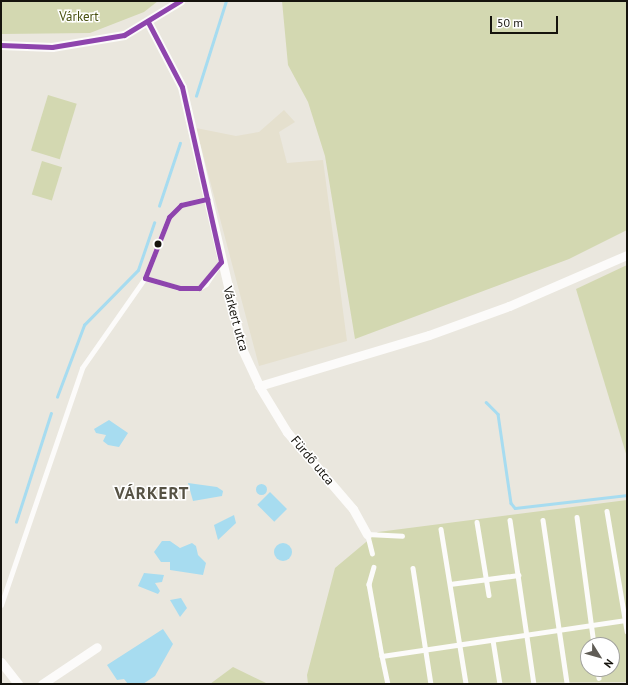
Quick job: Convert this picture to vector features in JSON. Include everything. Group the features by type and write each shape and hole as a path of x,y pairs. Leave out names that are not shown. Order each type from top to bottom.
{"street":[{"path":"1,45 87,44 124,35 148,22 180,1"},
{"name":"Várkert utca","path":"148,22 182,87 236,330 259,386"},
{"path":"259,386 429,335 516,303 627,255"},
{"name":"Fürdő utca","path":"259,386 287,432 353,509 367,534"},
{"path":"42,684 97,648"},
{"path":"1,662 18,684"}],"lane":[{"path":"1,605 82,368 145,278 169,217 181,205 207,199"},
{"path":"145,278 180,288 199,288 212,277 221,262"},
{"path":"607,511 627,631"},
{"path":"577,517 593,637"},
{"path":"510,520 534,684"},
{"path":"542,520 567,683"},
{"path":"477,522 489,595"},
{"path":"441,529 466,684"},
{"path":"372,554 367,534 402,536"},
{"path":"374,567 369,584 388,684"},
{"path":"413,568 431,684"},
{"path":"450,584 518,575"},
{"path":"382,656 626,620"},
{"path":"493,640 500,684"}],"shaded area":[{"path":"284,110 295,122 279,132 287,163 323,160 347,341 259,366 196,128 236,136 259,132"}],"green space":[{"name":"Várkert","path":"1,1 158,1 144,12 90,33 1,34"},
{"path":"282,1 627,1 627,230 569,259 355,339 325,156 308,102 288,65"},
{"path":"48,95 77,104 60,159 31,150"},
{"path":"42,161 62,167 52,201 32,194"},
{"path":"627,265 627,457 576,289"},
{"path":"627,500 627,682 308,684 307,675 335,568 378,532"},
{"path":"233,667 266,683 266,684 210,684"}],"water":[{"path":"109,420 128,433 119,447 108,445 103,441 106,435 96,433 94,429"},
{"path":"188,483 217,487 223,491 222,496 193,501"},
{"path":"259,484 263,484 265,485 265,493 259,494 256,491 256,487"},
{"path":"270,492 287,509 274,522 257,505"},
{"path":"234,515 236,523 218,540 214,525"},
{"path":"162,541 170,541 180,548 192,543 196,546 198,555 206,563 203,575 170,570 170,562 161,562 154,552"},
{"path":"279,543 287,543 292,548 290,559 287,561 279,561 274,556 274,548"},
{"path":"144,573 164,575 162,582 155,583 160,591 158,594 138,586"},
{"path":"181,598 187,608 180,617 170,600"},
{"path":"163,629 173,644 155,676 143,684 128,684 124,679 117,680 107,665"}],"waterway":[{"path":"196,96 226,1"},
{"path":"159,206 180,143"},
{"path":"57,397 84,325 138,270 154,223"},
{"path":"486,402 498,414 511,503 515,508 627,495"},
{"path":"16,522 51,413"}],"transit line":[{"path":"1,45 52,47 124,35 180,1"},
{"path":"148,22 182,87 221,262"},
{"path":"145,278 169,217 181,205 207,199"},
{"path":"145,278 180,288 199,288 221,262"}],"district":[{"name":"VÁRKERT","path":"152,494"}]}
